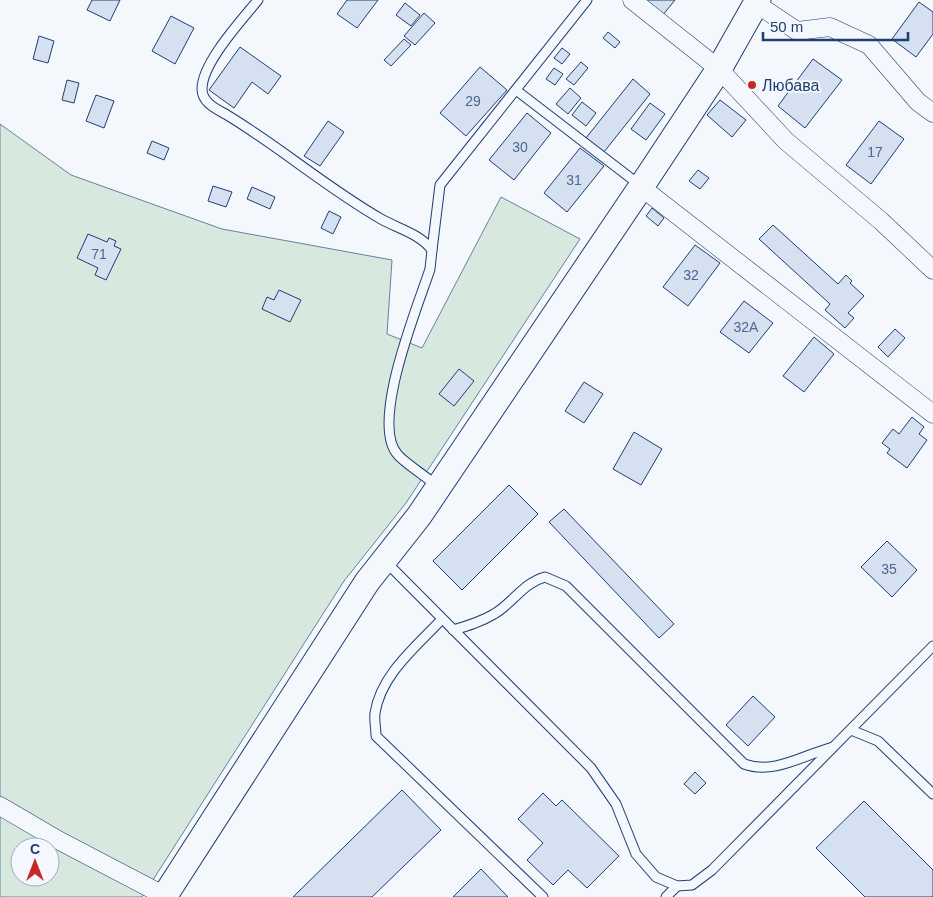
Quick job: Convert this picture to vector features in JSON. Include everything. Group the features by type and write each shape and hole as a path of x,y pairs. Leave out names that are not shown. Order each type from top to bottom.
{"street":[{"path":"632,0 719,69 786,141 882,221 933,270"},
{"path":"0,806 58,840 165,896 367,582 419,516 719,69 756,2 798,31 830,27 869,45 918,102 933,113"},
{"path":"641,186 933,414"}],"lane":[{"path":"258,0 220,49 203,76 201,92 207,103 250,129 381,219 425,240 432,250"},
{"path":"438,486 397,454 388,425 390,397 430,269 440,185 587,0"},
{"path":"516,90 641,186"},
{"path":"384,560 591,768 616,804 636,854 656,877 677,886 692,886 712,870 933,646"},
{"path":"453,630 480,622 495,614 534,580 545,576 566,586 744,764 756,769 772,769 834,746"},
{"path":"442,619 385,683 378,695 374,715 376,736 543,897"},
{"path":"851,730 878,741 933,794"},
{"path":"666,897 677,886"}],"shaded area":[{"path":"0,124 71,175 222,229 392,260 387,334 422,348 501,197 580,239 406,503 344,581 142,897 0,897"}],"building":[{"path":"92,0 120,0 110,21 87,10"},
{"path":"347,0 378,0 357,28 337,14"},
{"path":"642,0 675,0 662,16"},
{"path":"919,2 933,12 933,34 916,57 892,39"},
{"path":"405,3 420,15 411,26 396,15"},
{"path":"424,13 435,23 415,45 404,36"},
{"path":"171,16 194,28 175,64 152,51"},
{"path":"608,32 620,42 615,48 603,38"},
{"path":"39,36 54,41 48,63 33,59"},
{"path":"404,39 411,45 391,66 384,60"},
{"path":"240,47 281,76 268,94 252,82 234,108 209,90"},
{"path":"562,48 570,54 562,64 554,58"},
{"path":"813,59 842,80 805,128 778,106"},
{"path":"581,62 588,68 574,85 566,79"},
{"path":"480,67 507,90 466,136 440,113"},
{"path":"554,68 563,74 555,85 546,79"},
{"path":"633,79 650,94 604,152 586,138"},
{"path":"67,80 79,83 74,103 62,100"},
{"path":"570,88 581,98 568,114 556,104"},
{"path":"96,95 114,101 104,128 86,121"},
{"path":"720,100 746,120 732,137 707,115"},
{"path":"582,102 596,113 586,126 572,115"},
{"path":"650,103 665,114 646,140 631,129"},
{"path":"527,113 551,133 514,180 489,160"},
{"path":"328,121 344,132 320,166 304,156"},
{"path":"879,121 904,139 871,184 846,165"},
{"path":"152,141 169,148 164,160 147,153"},
{"path":"580,148 604,166 567,212 544,193"},
{"path":"698,170 709,178 700,189 689,181"},
{"path":"213,186 232,192 226,207 208,201"},
{"path":"252,187 275,197 270,209 247,199"},
{"path":"652,208 664,218 658,226 646,216"},
{"path":"329,211 341,217 333,234 321,228"},
{"path":"773,225 838,284 846,275 852,281 850,283 864,296 848,313 854,318 845,328 825,310 830,304 759,239"},
{"path":"88,234 107,242 109,238 116,241 114,246 121,249 106,280 95,275 98,268 77,258"},
{"path":"695,245 720,263 688,306 663,287"},
{"path":"279,290 301,300 290,322 262,309 267,297 274,300"},
{"path":"744,301 773,323 749,353 720,332"},
{"path":"895,329 905,338 888,357 878,347"},
{"path":"814,337 834,354 804,392 783,376"},
{"path":"459,369 474,381 454,406 439,394"},
{"path":"584,382 603,394 584,423 565,411"},
{"path":"912,417 924,427 919,434 927,440 907,468 887,453 890,449 882,443 893,429 899,434"},
{"path":"634,432 662,449 641,485 613,469"},
{"path":"509,485 538,514 462,590 433,561"},
{"path":"564,509 674,624 659,638 549,522"},
{"path":"887,541 917,570 892,597 861,567"},
{"path":"753,696 775,717 748,746 726,725"},
{"path":"695,772 706,783 695,794 684,784"},
{"path":"402,790 441,830 372,897 293,897"},
{"path":"543,793 556,806 562,800 619,856 587,888 568,870 553,885 527,860 543,843 518,819"},
{"path":"864,801 933,870 933,897 865,897 816,848"},
{"path":"481,869 508,897 453,897"}],"place":[{"name":"Любава","path":"752,85"}]}
